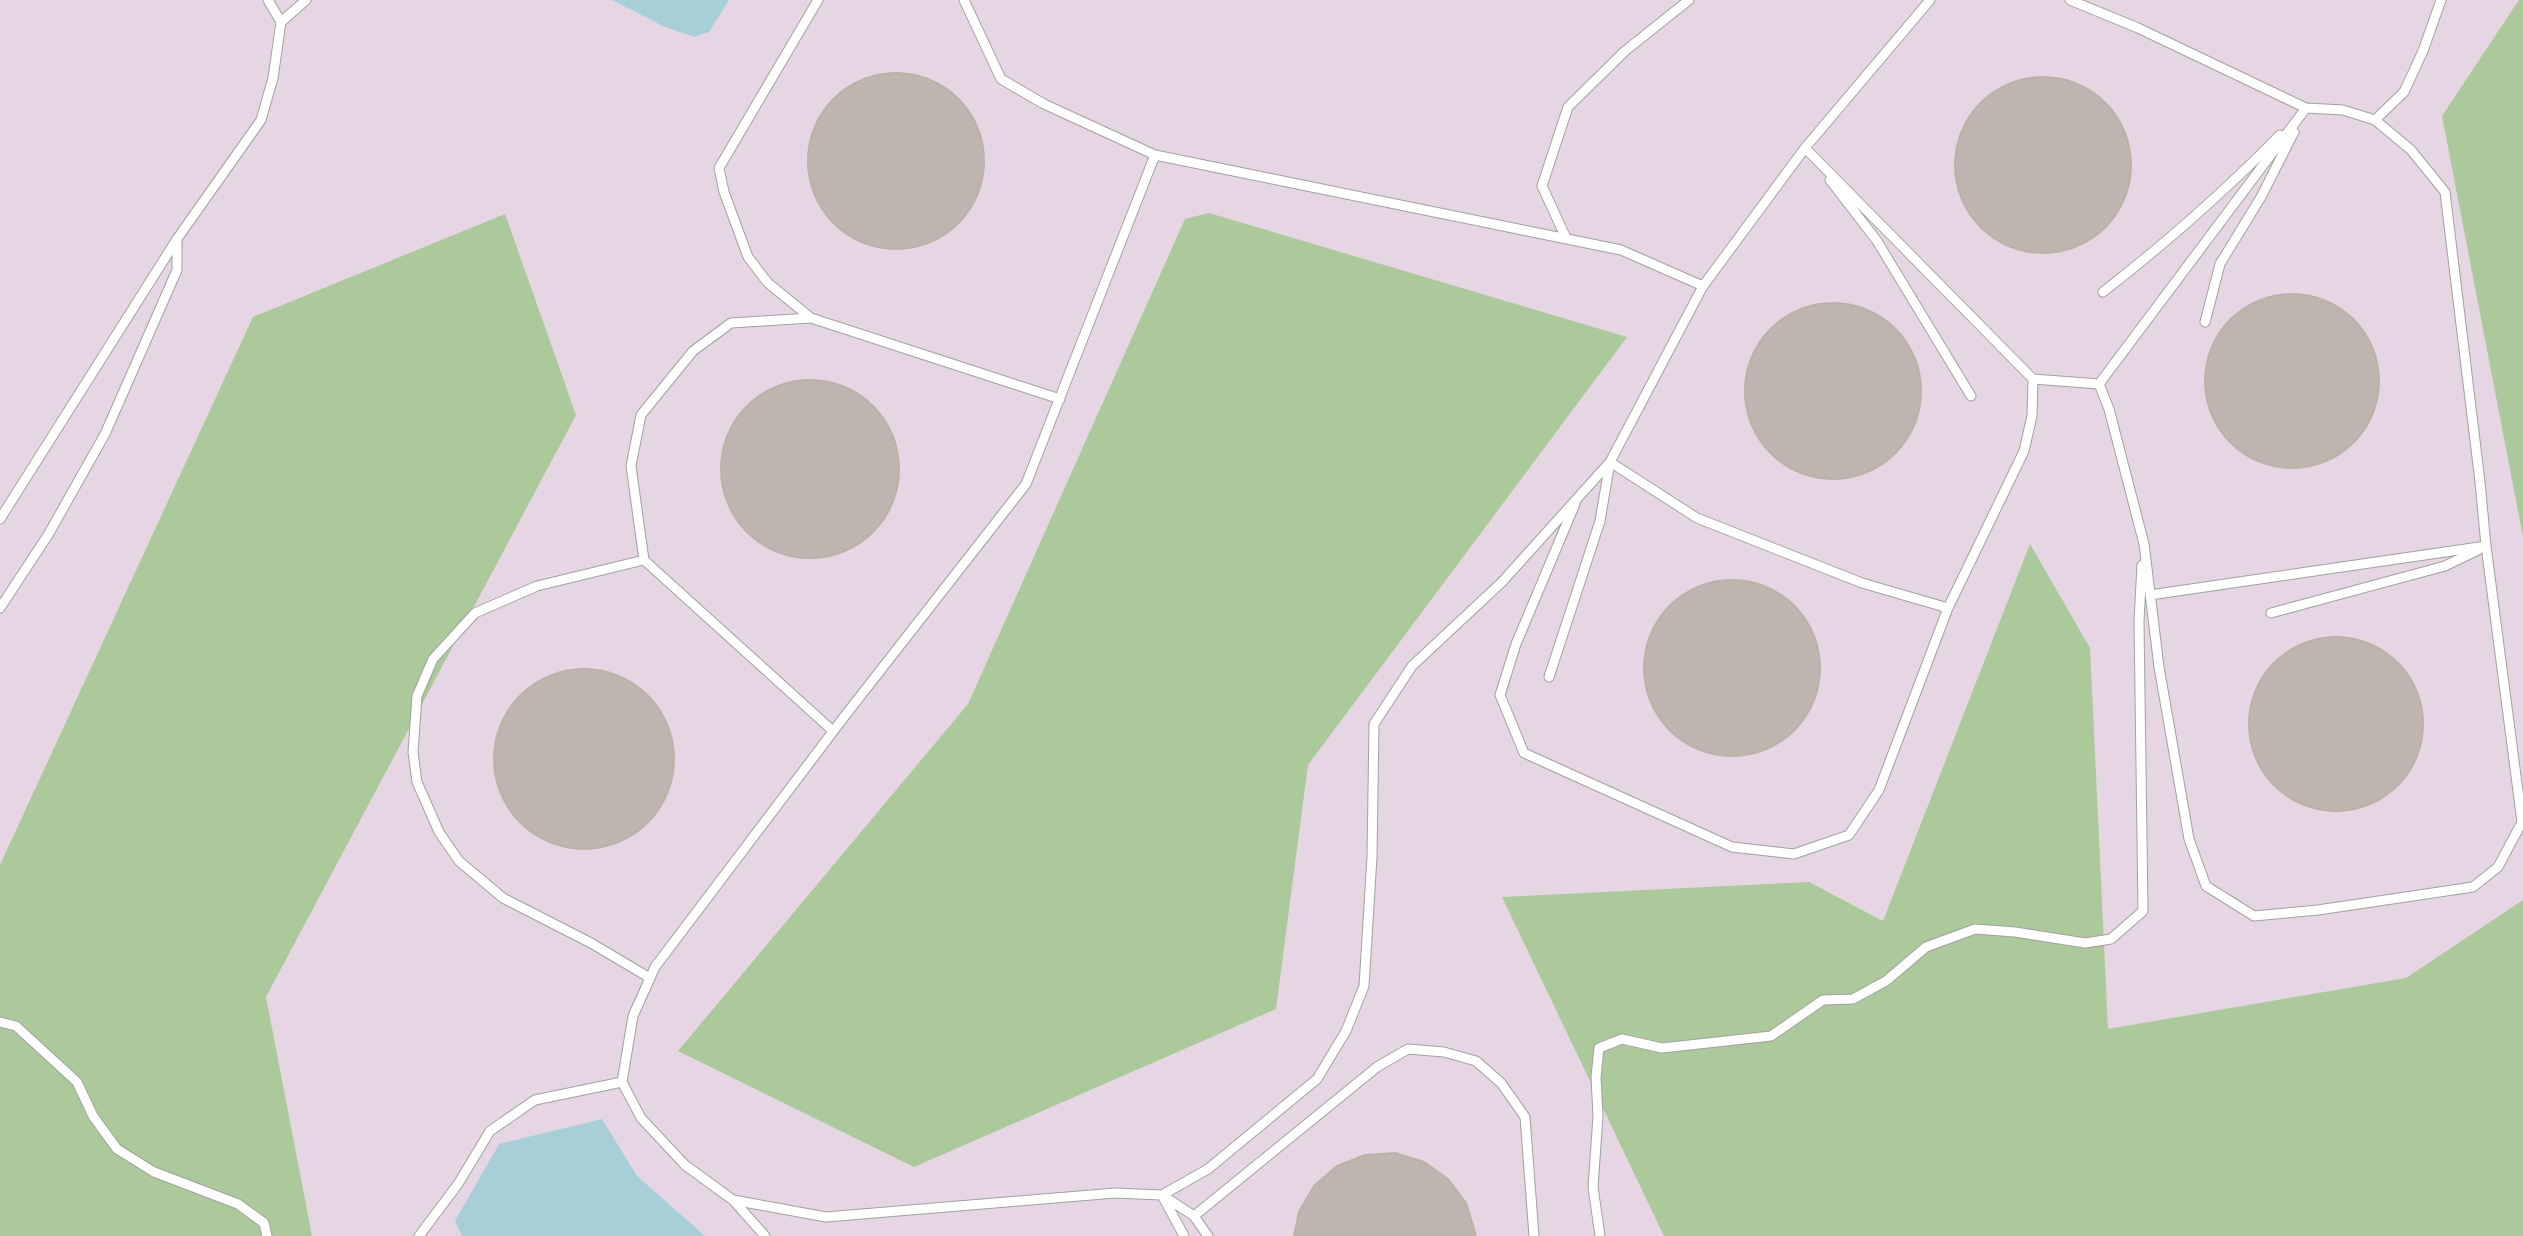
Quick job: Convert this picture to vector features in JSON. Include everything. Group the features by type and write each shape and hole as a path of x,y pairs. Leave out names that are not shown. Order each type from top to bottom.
{"lane":[{"path":"0,519 177,239 261,120 273,78 281,22 268,0"},
{"path":"281,22 306,0"},
{"path":"818,0 719,168 724,192 748,257 768,283 811,317 1060,399"},
{"path":"964,0 1001,79 1044,104 1154,155 1621,250 1703,286"},
{"path":"1566,238 1542,186 1568,107 1625,51 1689,0"},
{"path":"1162,1195 1208,1169 1317,1079 1346,1031 1364,986 1372,857 1374,724 1412,666 1502,582 1610,462 1703,286 1805,148 1930,0"},
{"path":"2070,0 2138,28 2306,108 2343,110 2375,120 2412,150 2445,192 2486,546 2522,822 2498,867 2473,887 2318,910 2254,916 2206,886 2189,839 2159,667 2144,544 2109,409 2099,384"},
{"path":"2375,120 2404,92 2423,51 2441,0"},
{"path":"2103,292 2166,243 2228,188 2306,108"},
{"path":"2205,322 2220,264 2261,197 2306,108"},
{"path":"2099,384 2306,108"},
{"path":"1805,148 2033,379 2099,384"},
{"path":"1805,148 1877,241 1971,396"},
{"path":"765,1236 733,1200 685,1165 641,1118 622,1082 633,1016 663,956 833,731 1026,484 1154,155"},
{"path":"0,608 48,535 105,434 177,270 177,239"},
{"path":"811,317 731,323 693,351 642,415 631,466 644,560 833,731"},
{"path":"1578,497 1516,645 1500,695 1524,753 1732,847 1794,854 1849,835 1879,790 1948,608 2024,451 2032,416 2033,379"},
{"path":"1610,462 1697,518 1862,583 1948,608"},
{"path":"1549,677 1600,521 1610,462"},
{"path":"1600,1236 1593,1187 1599,1048 1622,1039 1662,1048 1771,1036 1823,1000 1853,999 1886,981 1926,947 1975,929 2085,943 2111,939 2143,911 2138,621 2144,544"},
{"path":"2150,595 2486,546"},
{"path":"2271,613 2445,566 2486,546"},
{"path":"644,560 537,586 475,613 433,659 417,696 413,752 417,782 439,832 459,861 503,898 591,943 650,978"},
{"path":"0,1022 16,1026 77,1082 93,1116 117,1149 153,1172 238,1204 264,1223 267,1236"},
{"path":"1194,1216 1377,1067 1408,1049 1444,1052 1476,1061 1501,1083 1525,1117 1534,1236"},
{"path":"419,1236 458,1184 490,1131 535,1100 622,1082"},
{"path":"733,1200 826,1217 1115,1193 1162,1195 1194,1216 1208,1236"},
{"path":"1162,1195 1184,1236"}],"shaded area":[{"path":"0,0 2523,0 2523,1019 1927,1236 0,1236"}],"green space":[{"path":"2519,0 2523,0 2523,537 2442,116"},
{"path":"1209,213 1627,337 1308,765 1276,1009 914,1167 678,1051 968,704 1185,219"},
{"path":"505,214 576,415 266,997 312,1236 0,1236 0,865 253,317"},
{"path":"2030,544 2090,648 2108,1029 2406,978 2523,900 2523,1236 1664,1236 1502,897 1809,882 1883,921"}],"water":[{"path":"612,0 729,0 709,32 694,37 663,26"},
{"path":"602,1119 637,1176 705,1236 462,1236 455,1221 499,1144"}],"building":[{"path":"896,73 930,80 958,99 977,127 984,161 977,195 958,223 930,242 896,249 862,242 834,223 815,195 808,161 815,127 834,99 862,80"},
{"path":"2043,77 2077,83 2105,103 2125,131 2131,165 2125,199 2105,227 2077,247 2043,253 2009,247 1981,227 1961,199 1955,165 1961,131 1981,103 2009,83"},
{"path":"2292,294 2325,300 2354,319 2373,348 2379,381 2373,414 2354,443 2325,462 2292,468 2259,462 2230,443 2211,414 2205,381 2211,348 2230,319 2259,300"},
{"path":"1833,303 1867,309 1896,328 1915,357 1921,391 1915,425 1896,454 1867,473 1833,479 1799,473 1770,454 1751,425 1745,391 1751,357 1770,328 1799,309"},
{"path":"810,380 844,387 873,406 892,435 899,469 892,503 873,532 844,551 810,558 776,551 747,532 728,503 721,469 728,435 747,406 776,387"},
{"path":"1732,580 1766,587 1794,606 1813,634 1820,668 1813,702 1794,730 1766,749 1732,756 1698,749 1670,730 1651,702 1644,668 1651,634 1670,606 1698,587"},
{"path":"2336,637 2369,644 2397,663 2416,691 2423,724 2416,757 2397,785 2369,804 2336,811 2303,804 2275,785 2256,757 2249,724 2256,691 2275,663 2303,644"},
{"path":"584,669 618,676 648,695 667,725 674,759 667,793 648,823 618,842 584,849 550,842 520,823 501,793 494,759 501,725 520,695 550,676"},
{"path":"1395,1153 1424,1162 1448,1179 1466,1203 1476,1236 1294,1236 1299,1212 1314,1186 1337,1166 1365,1155"}]}
